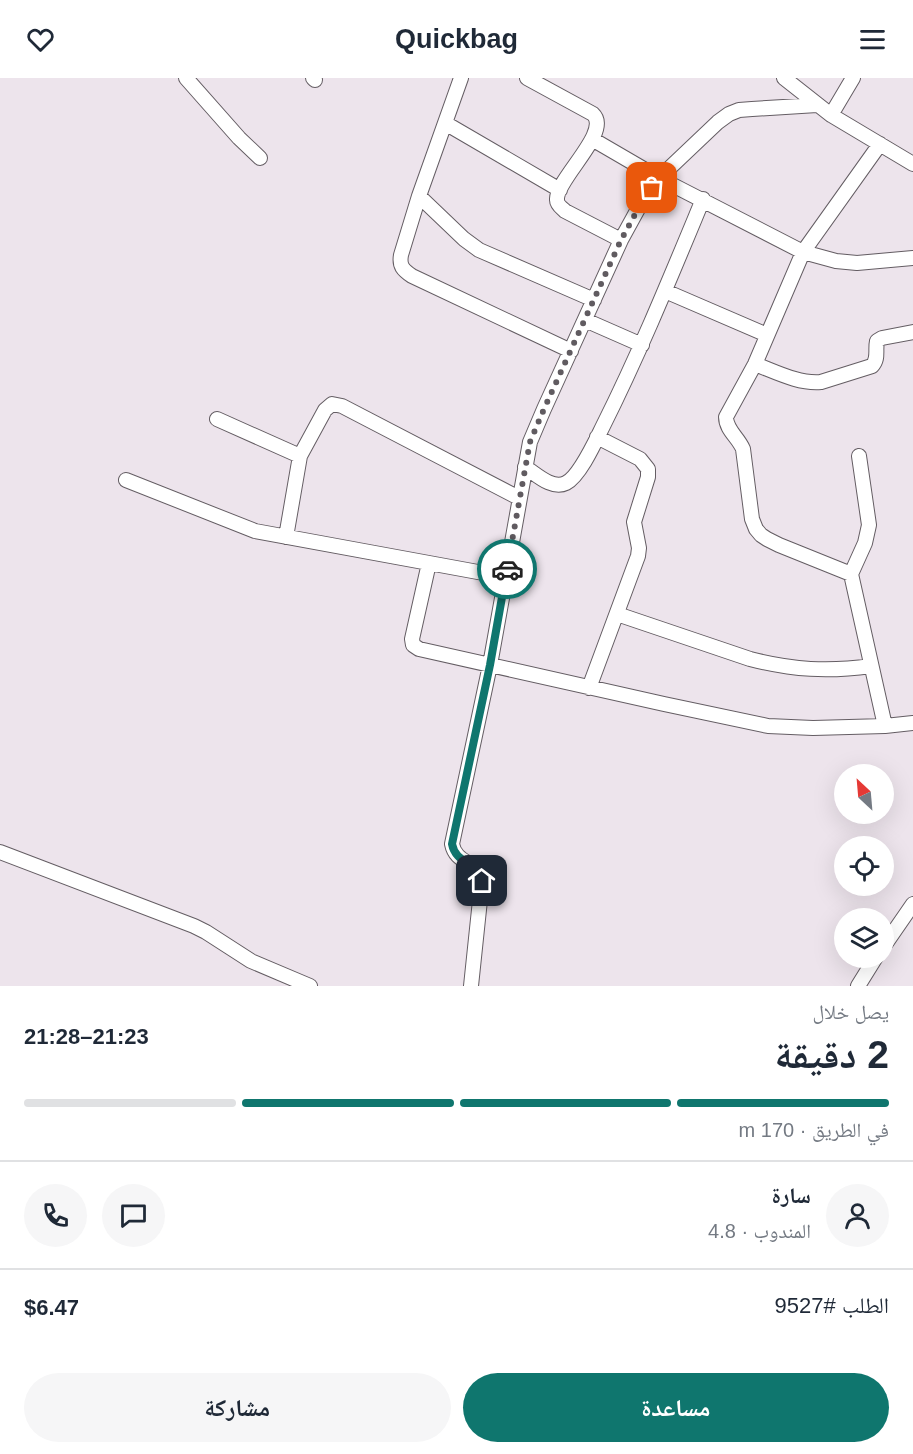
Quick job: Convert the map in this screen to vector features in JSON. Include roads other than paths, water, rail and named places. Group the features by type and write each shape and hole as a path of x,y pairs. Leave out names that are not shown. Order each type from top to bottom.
{"street":[{"path":"186,78 239,138 260,158"},
{"path":"461,78 419,196 400,262 402,267 405,271 571,351"},
{"path":"527,78 597,118 598,124 592,139 556,200 559,206 621,240"},
{"path":"784,78 831,115 912,164"},
{"path":"831,115 853,78"},
{"path":"471,986 481,873 457,856 452,844 490,665 530,442 621,240 644,198 660,178 729,114 739,110 817,105"},
{"path":"446,123 560,190"},
{"path":"592,139 660,178 803,252 836,261 857,263 913,258"},
{"path":"851,574 779,545 761,535 752,519 743,448 740,441 729,430 726,417 755,364 803,252 880,144"},
{"path":"419,196 472,246 594,300"},
{"path":"525,467 557,485 564,484 581,467 642,345 703,199"},
{"path":"665,291 767,335"},
{"path":"585,320 642,345"},
{"path":"755,364 800,380 821,382 872,366 876,360 877,342 882,338 913,332"},
{"path":"286,537 300,456 325,410 332,404 337,404 519,498"},
{"path":"217,419 300,456"},
{"path":"589,688 638,556 639,548 634,522 648,477 648,469 640,459 597,437"},
{"path":"859,456 869,525 865,543 851,574 885,726"},
{"path":"126,480 255,531 505,577"},
{"path":"429,563 412,639 413,645 419,649 768,726 790,728 885,726 913,723"},
{"path":"616,614 773,665 815,670 872,666"},
{"path":"0,852 194,926 251,961 310,986"},
{"path":"894,932 913,904"},
{"path":"858,986 869,968"}]}
